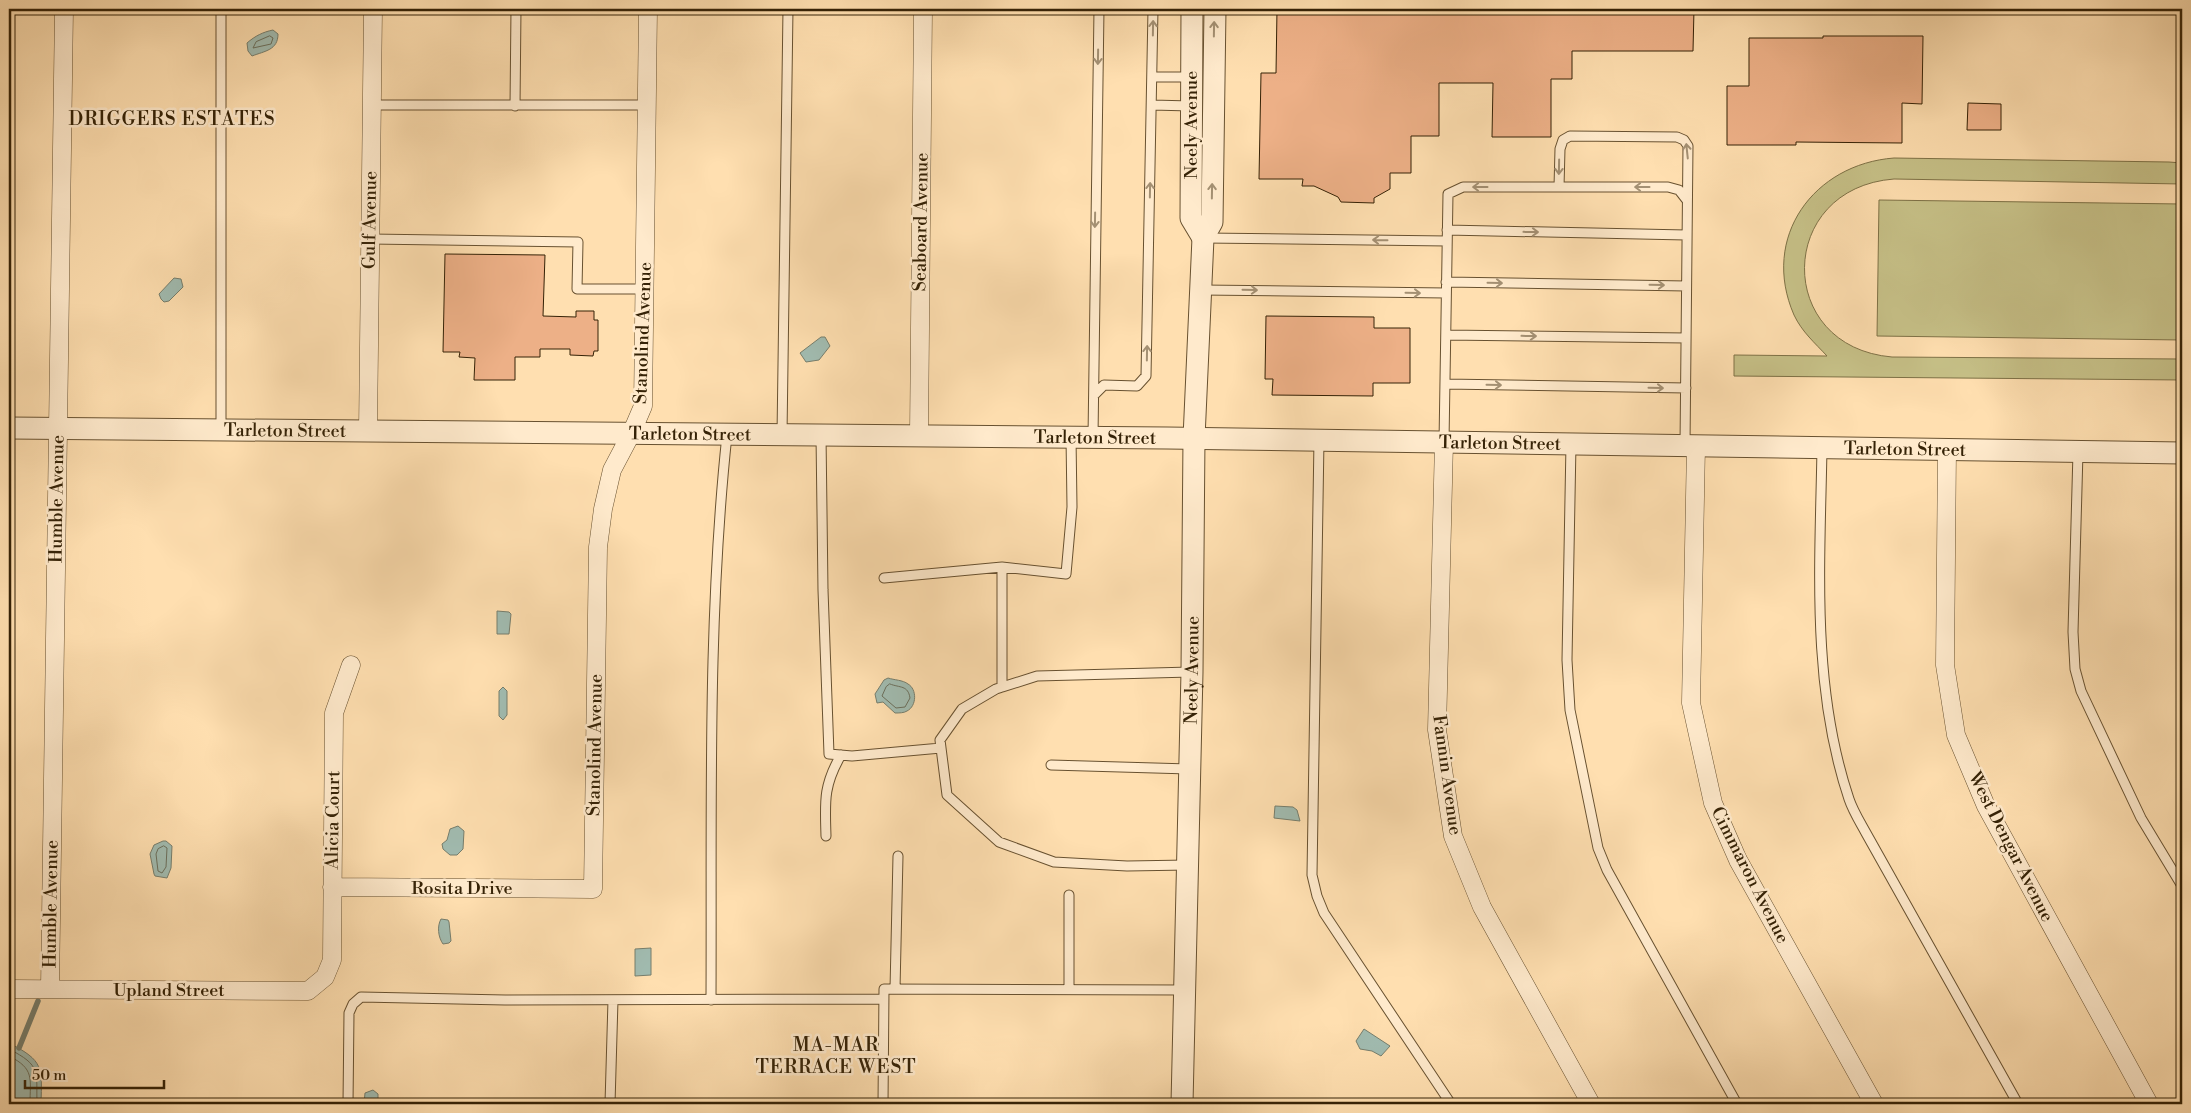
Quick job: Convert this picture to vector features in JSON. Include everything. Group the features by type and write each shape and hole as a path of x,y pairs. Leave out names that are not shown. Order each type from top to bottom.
{"street":[{"name":"Humble Avenue","path":"50,989 64,9"},
{"name":"Gulf Avenue","path":"368,431 373,9"},
{"name":"Stanolind Avenue","path":"592,889 598,547 603,509 612,470 632,434 643,406 648,9"},
{"name":"Seaboard Avenue","path":"919,435 923,9"},
{"name":"Neely Avenue","path":"1192,9 1190,106 1191,218 1203,238"},
{"name":"Neely Avenue","path":"1182,1104 1192,672 1194,438 1203,238 1212,222 1214,9"},
{"name":"Tarleton Street","path":"9,428 1194,438 2182,453"},
{"name":"Fannin Avenue","path":"1444,442 1437,730 1453,836 1482,907 1591,1104"},
{"name":"Cimmaron Avenue","path":"1690,446 1691,703 1713,803 1738,860 1874,1104"},
{"name":"West Dengar Avenue","path":"1948,449 1945,665 1956,735 1986,806 2149,1104"},
{"name":"Alicia Court","path":"325,977 332,960 334,713 351,665"},
{"name":"Rosita Drive","path":"332,887 592,889"},
{"name":"Upland Street","path":"9,989 308,990 325,977"}],"lane":[{"path":"221,9 221,430"},
{"path":"515,106 516,9"},
{"path":"782,435 788,9"},
{"path":"1093,437 1099,9"},
{"path":"1094,395 1104,385 1137,386 1146,376 1153,9"},
{"path":"1152,77 1191,77"},
{"path":"372,106 647,105"},
{"path":"1152,105 1190,106"},
{"path":"1559,187 1560,149 1563,140 1570,136 1677,137 1684,140 1688,146 1686,199 1686,388 1690,446"},
{"path":"1444,442 1448,194 1463,187 1668,187 1679,190 1686,199"},
{"path":"1447,230 1686,235"},
{"path":"1203,238 1447,241"},
{"path":"370,239 578,242 576,288 644,289"},
{"path":"1446,282 1686,286"},
{"path":"1202,290 1446,293"},
{"path":"1446,335 1686,338"},
{"path":"1445,384 1686,388"},
{"path":"711,1000 712,678 715,575 727,434"},
{"path":"821,435 823,590 829,754 852,756 940,748"},
{"path":"884,578 1002,566 1066,574 1072,507 1071,437"},
{"path":"1319,440 1312,875 1317,896 1324,913 1450,1104"},
{"path":"1571,444 1568,660 1570,710 1598,848 1607,870 1737,1104"},
{"path":"1822,448 1821,644 1825,687 1841,770 1848,793 1866,833 2018,1104"},
{"path":"2078,452 2073,632 2075,669 2081,691 2141,818 2182,886"},
{"path":"1002,566 1002,687"},
{"path":"1188,864 1126,866 1054,862 999,842 947,795 940,740 962,709 996,688 1038,676 1192,672"},
{"path":"826,836 826,789 830,774 841,756"},
{"path":"1051,765 1190,769"},
{"path":"895,990 898,856"},
{"path":"1069,895 1069,989"},
{"path":"883,1104 884,990 1184,990"},
{"path":"348,1104 349,1013 353,1004 361,997 613,1000 884,999"},
{"path":"610,1104 613,1000"}],"shaded area":[{"path":"1894,158 2182,163 2182,184 1894,179 1855,189 1827,209 1810,237 1805,268 1810,299 1826,326 1853,347 1892,357 2182,359 2182,380 1734,376 1734,355 1827,356 1797,321 1785,286 1784,258 1790,233 1801,210 1818,190 1840,174 1865,163"},
{"path":"1879,200 2182,204 2182,340 1877,336"}],"water":[{"path":"273,30 278,34 273,47 252,56 248,51 247,43 259,35"},
{"path":"174,278 181,279 183,287 169,301 164,302 159,294"},
{"path":"821,337 825,337 830,346 819,360 806,362 800,353"},
{"path":"497,611 509,612 511,614 509,634 497,634"},
{"path":"888,678 906,683 913,690 915,698 913,705 903,713 895,713 883,702 877,703 875,694 884,680"},
{"path":"503,687 507,691 507,715 503,720 499,716 499,691"},
{"path":"1275,806 1293,807 1297,810 1300,821 1274,818"},
{"path":"458,826 464,831 463,849 457,855 450,855 443,849 442,844 447,840 450,829"},
{"path":"163,841 172,846 171,868 167,878 155,876 150,854 154,845"},
{"path":"441,919 448,920 449,922 451,941 449,943 443,944 439,935"},
{"path":"651,948 651,975 635,976 635,949"},
{"path":"1364,1029 1390,1046 1381,1056 1372,1051 1360,1049 1356,1041"},
{"path":"9,1043 29,1055 39,1066 41,1073 41,1104 9,1104"},
{"path":"373,1090 378,1094 378,1104 364,1104 365,1093"}],"building":[{"path":"1277,9 1694,9 1693,51 1572,51 1572,79 1551,79 1551,137 1492,137 1493,83 1439,83 1439,136 1411,136 1411,173 1390,173 1390,189 1374,198 1374,203 1341,202 1338,197 1314,186 1302,186 1303,179 1259,179 1261,73 1276,73"},
{"path":"1823,36 1923,36 1922,104 1902,103 1902,143 1796,142 1796,145 1727,145 1727,86 1749,86 1749,38 1823,38"},
{"path":"1968,103 2001,104 2001,130 1967,130"},
{"path":"445,254 545,255 543,316 576,317 576,311 594,311 594,320 598,320 598,351 594,351 593,356 570,355 570,349 540,349 540,357 515,357 515,380 474,380 475,358 459,357 460,352 443,352"},
{"path":"1266,316 1374,317 1374,328 1410,328 1410,383 1373,383 1373,396 1272,395 1273,379 1265,379"}],"waterway":[{"path":"19,1048 38,1001"}],"district":[{"name":"DRIGGERS ESTATES","path":"172,119"},
{"name":"MA-MAR TERRACE WEST","path":"836,1056"}]}
